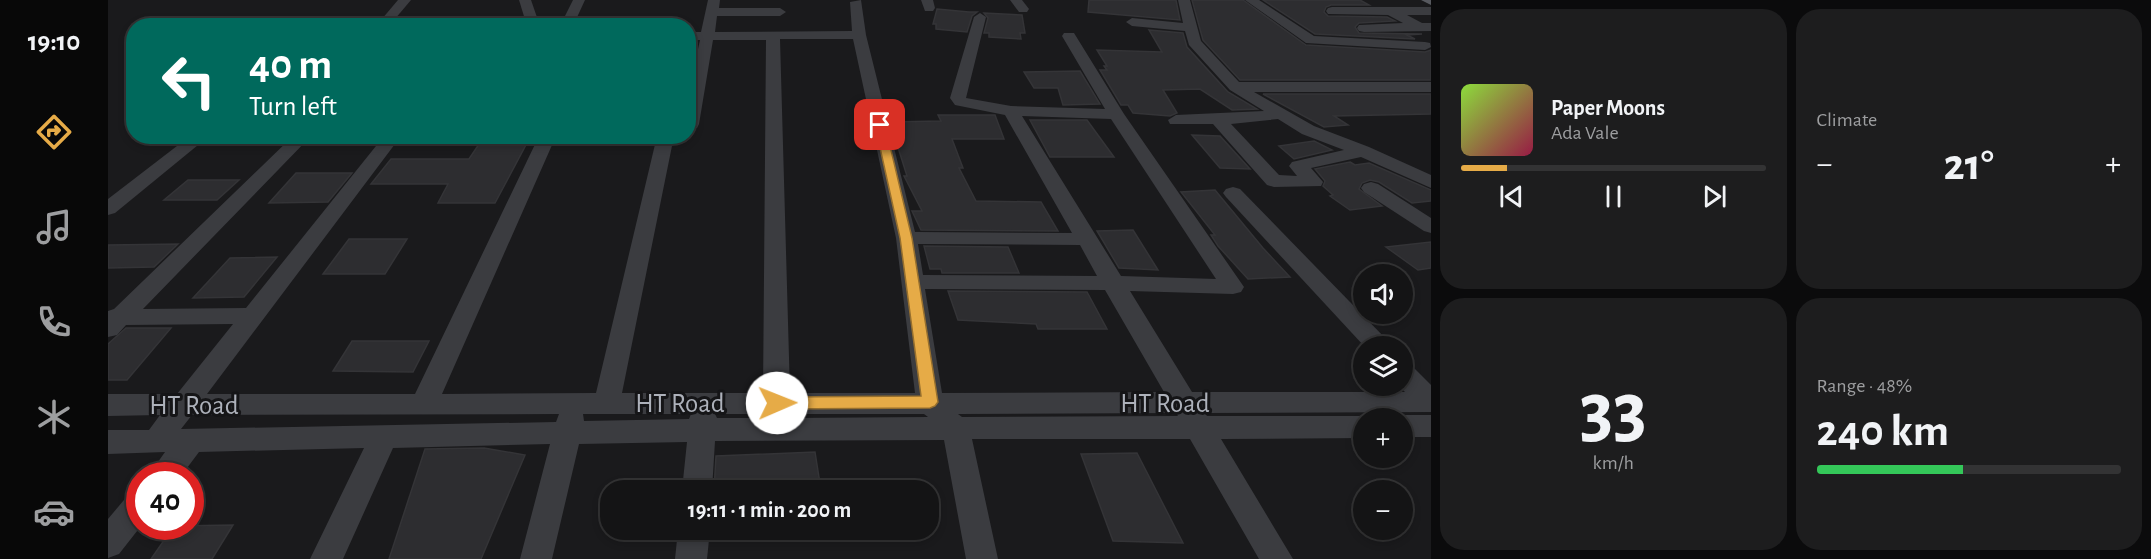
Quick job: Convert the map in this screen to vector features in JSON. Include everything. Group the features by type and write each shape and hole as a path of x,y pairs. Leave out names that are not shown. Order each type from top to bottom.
{"street":[{"path":"389,18 405,0"},
{"path":"525,0 531,18"},
{"path":"570,18 579,0"},
{"path":"1184,0 1194,42 1235,87 1308,130 1363,151 1431,182"},
{"path":"1251,0 1311,40 1429,42"},
{"path":"855,1 860,35 906,238 930,402 956,429 982,559"},
{"path":"696,96 712,6 780,12"},
{"path":"1332,11 1431,11"},
{"path":"1391,11 1425,27 1429,42"},
{"path":"980,17 958,98 966,105 1011,111 1116,114"},
{"path":"1132,22 1192,28"},
{"path":"1336,29 1425,27"},
{"path":"696,36 860,35"},
{"path":"773,36 777,416"},
{"path":"912,282 1113,283 1233,287 1116,114 1069,36"},
{"path":"1429,42 1422,48 1431,60"},
{"path":"1235,87 1431,87"},
{"path":"1011,111 1277,559"},
{"path":"1176,120 1218,120 1279,114"},
{"path":"1218,120 1274,181 1314,182 1298,166 1363,151"},
{"path":"108,209 191,144"},
{"path":"112,321 295,144"},
{"path":"156,441 387,144"},
{"path":"424,404 544,144"},
{"path":"607,403 664,144"},
{"path":"1371,188 1431,227"},
{"path":"1233,193 1369,336"},
{"path":"906,238 1085,239"},
{"path":"112,321 254,316"},
{"path":"1413,383 1431,402"},
{"name":"HT Road","path":"108,442 567,432 702,417 777,416 930,402 1353,425"},
{"name":"HT Road","path":"777,416 956,429 1431,402"},
{"name":"HT Road","path":"108,405 607,403 702,417"},
{"path":"536,559 574,404"},
{"path":"698,480 702,417"},
{"path":"1413,426 1431,426"},
{"path":"326,559 384,436"},
{"path":"174,462 191,441"},
{"path":"108,543 126,521"},
{"path":"692,559 693,540"}],"building":[{"path":"1089,0 1176,0 1180,20 1088,12"},
{"path":"1192,0 1243,0 1306,45 1425,52 1431,50 1431,80 1240,80 1203,40"},
{"path":"1263,0 1360,0 1369,5 1331,5 1326,7 1324,12 1328,16 1387,17 1395,21 1359,23 1355,27 1359,33 1422,34 1407,35 1415,39 1315,34"},
{"path":"937,9 977,12 972,16 967,32 936,29 936,24 933,24"},
{"path":"984,13 1022,15 1025,33 1020,33 1021,39 989,37 989,33 984,33 988,18"},
{"path":"1149,30 1183,33 1187,47 1228,92 1257,109 1232,110 1200,89 1163,90 1177,113 1170,116 1133,113 1128,105 1121,105 1100,70 1107,70 1104,66 1107,66 1097,50 1162,52"},
{"path":"1080,71 1100,104 1063,105 1058,88 1034,88 1024,72"},
{"path":"1263,94 1431,94 1431,114 1334,116 1348,125 1324,127"},
{"path":"938,115 995,115 1004,139 952,139 963,168 959,168 976,201 1041,202 1058,231 921,230 912,211 922,211 904,176 907,176 890,122 941,121"},
{"path":"1030,120 1087,120 1114,157 1050,157"},
{"path":"1192,135 1220,136 1250,169 1220,168"},
{"path":"1314,141 1332,150 1294,159 1279,146"},
{"path":"479,144 526,144 495,203 438,203 448,184 371,184 391,159 469,159"},
{"path":"1350,162 1355,165 1369,163 1431,190 1431,201 1412,203 1379,182 1370,180 1362,183 1359,189 1382,206 1350,210 1330,196 1333,195 1323,186 1325,181 1315,169"},
{"path":"296,173 352,173 328,202 269,203"},
{"path":"188,180 239,180 217,200 164,200"},
{"path":"1215,190 1290,277 1248,279 1218,246 1211,235 1215,235 1181,192"},
{"path":"1133,230 1158,270 1119,268 1097,231"},
{"path":"349,239 407,239 385,274 323,274"},
{"path":"1431,242 1431,268 1418,270 1413,264 1386,247"},
{"path":"178,244 154,267 108,268 108,245"},
{"path":"924,246 1008,247 1019,273 942,273 941,269 930,269"},
{"path":"277,257 244,297 193,298 230,258"},
{"path":"948,291 1087,292 1107,329 1038,329 1036,324 958,320"},
{"path":"126,328 171,328 127,380 108,380 108,344"},
{"path":"352,341 429,341 413,372 333,371"},
{"path":"484,448 525,455 481,559 389,559 425,449"},
{"path":"815,452 819,480 715,480 716,456"},
{"path":"1137,453 1183,543 1113,541 1081,454"},
{"path":"204,525 233,525 212,559 151,559 164,540 204,540"}],"route":[{"path":"777,403 930,402 906,238 880,125"}]}
